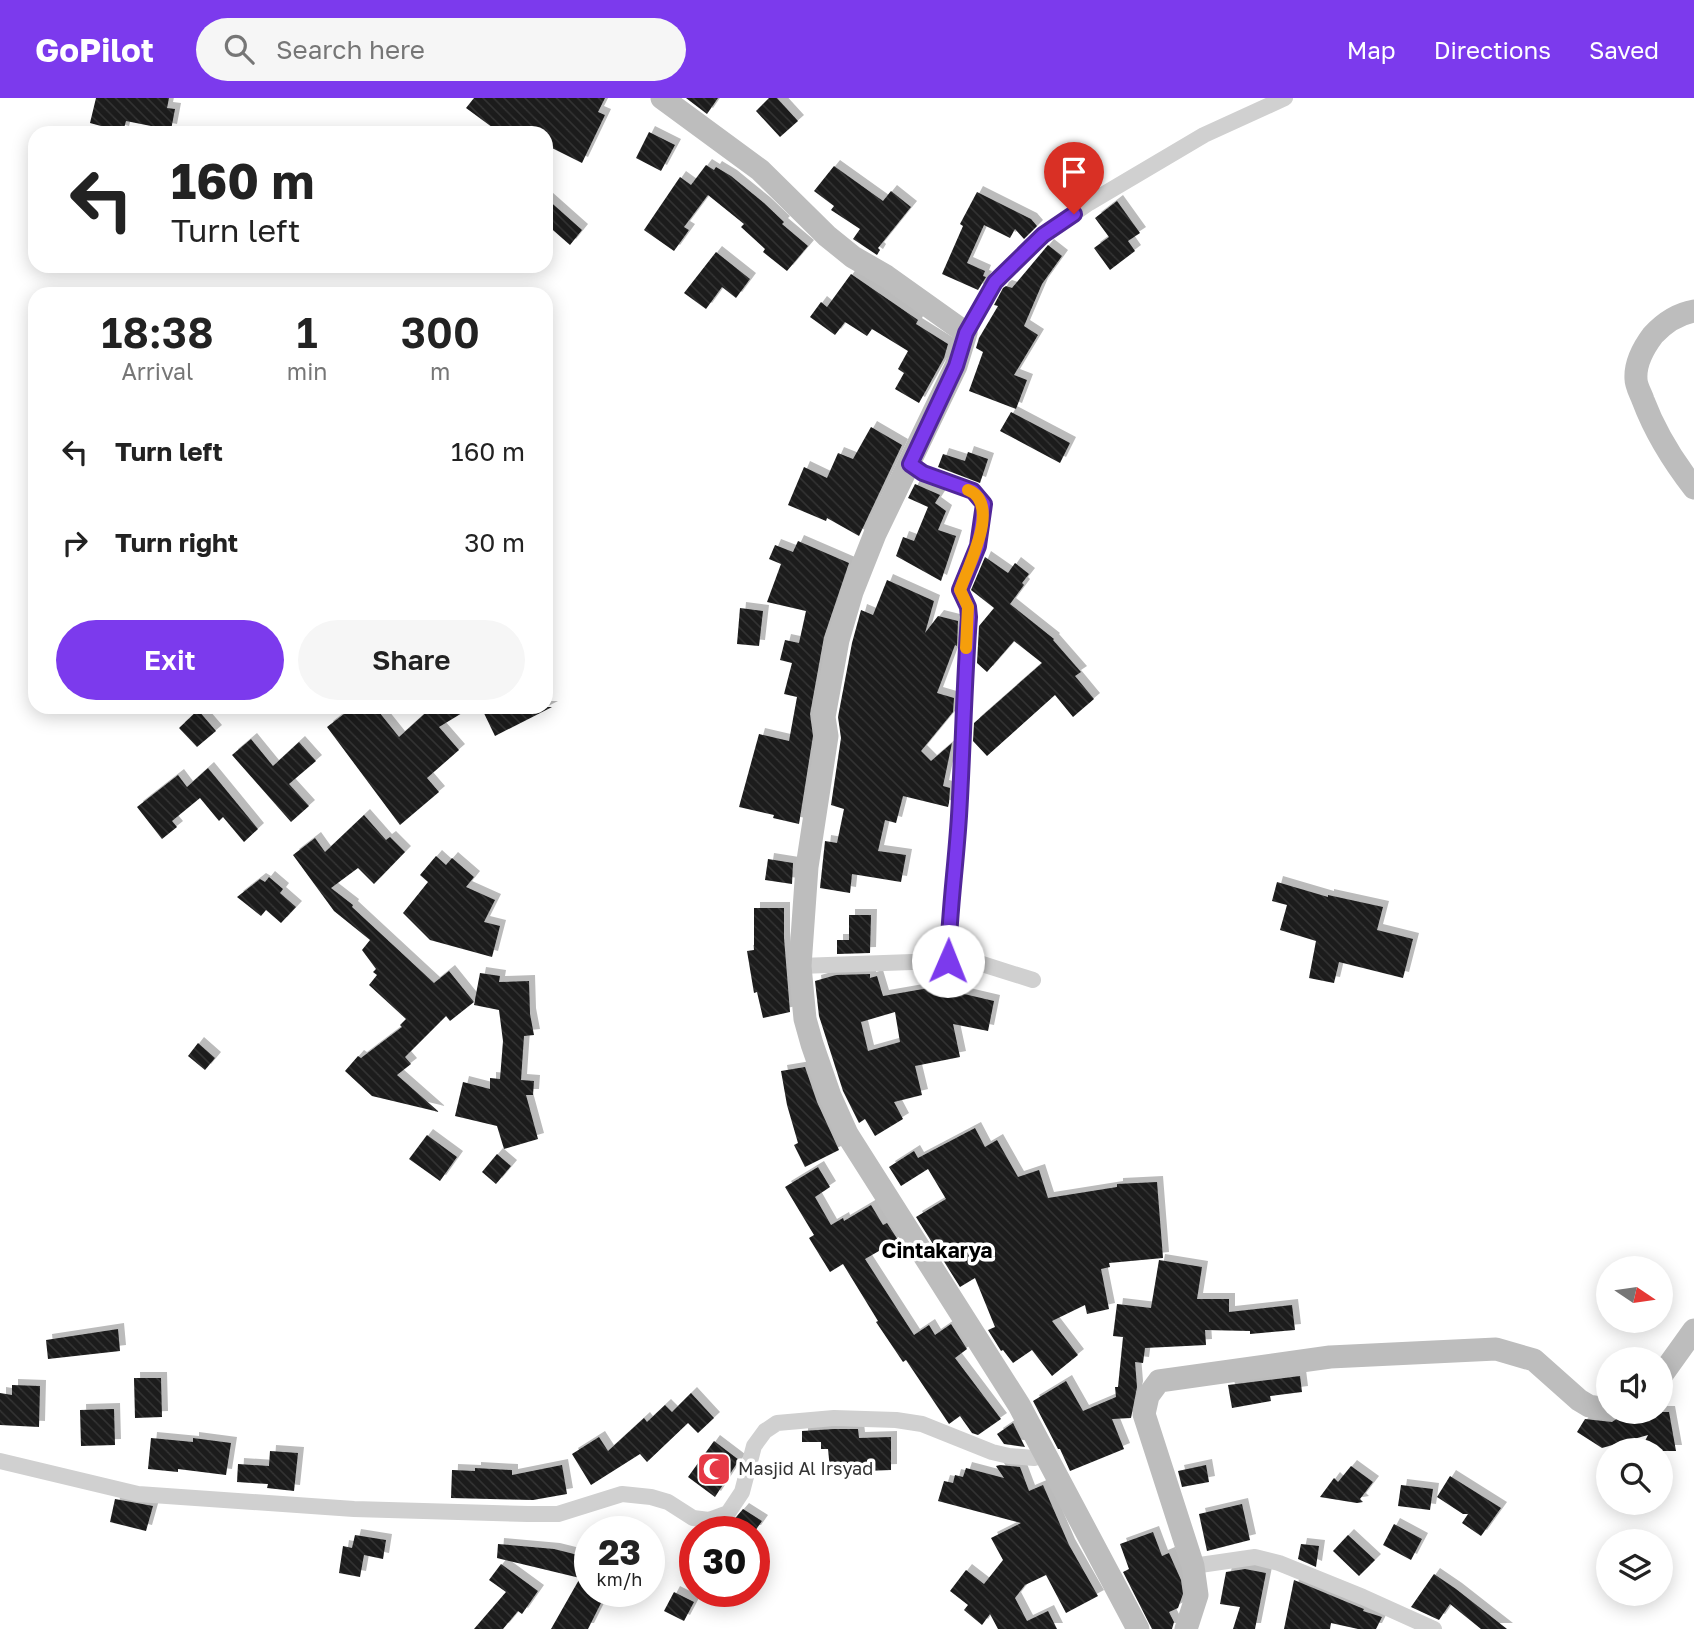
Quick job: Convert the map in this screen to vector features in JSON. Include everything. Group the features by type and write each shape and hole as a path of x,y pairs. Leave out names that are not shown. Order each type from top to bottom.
{"street":[{"path":"662,98 760,170 827,236 853,257 886,276 966,333"},
{"path":"1138,1629 1019,1405 848,1134 830,1096 805,1018 800,966 807,867 827,736 824,717 830,679 852,592 875,534 956,366 966,333 995,282 1043,235 1089,203 1204,135 1285,98"},
{"path":"1694,311 1669,320 1649,341 1638,362 1636,381 1660,438 1694,488"},
{"path":"910,464 923,473 973,491 984,504 978,546 960,590 968,607 969,617 963,690 959,818 949,917 948,961"},
{"path":"800,966 948,961 979,963 1033,980"},
{"path":"1673,1359 1694,1330"},
{"path":"1186,1629 1197,1595 1194,1566 1144,1414 1148,1396 1159,1381 1330,1357 1496,1349 1534,1360 1579,1400 1596,1406"},
{"path":"0,1461 138,1494 355,1509 558,1514 622,1494 668,1502 693,1518 709,1520 729,1513 742,1492 754,1446 765,1431 777,1423 834,1418 896,1420 922,1424 992,1452 1009,1456 1034,1458 1045,1455"},
{"path":"1194,1566 1255,1557 1279,1563 1434,1629"}],"building":[{"path":"96,98 169,98 167,108 175,109 172,126 151,126 126,121 125,126 90,123"},
{"path":"474,98 605,98 598,112 605,115 582,163 553,148 553,126 490,126 466,108"},
{"path":"686,98 718,98 707,114"},
{"path":"769,98 777,98 798,121 780,137 756,111"},
{"path":"649,132 675,145 661,171 636,158"},
{"path":"706,165 714,170 716,167 731,176 764,203 784,222 782,224 808,246 787,271 763,252 765,249 741,227 744,224 708,195 684,227 689,230 674,251 644,230 680,177 691,185"},
{"path":"834,166 883,201 891,191 911,207 878,248 880,250 877,255 853,239 860,229 831,210 834,206 814,191"},
{"path":"977,192 1031,219 1037,226 1024,239 1015,229 1010,238 984,225 967,263 985,271 983,276 986,277 978,290 942,274 963,226 960,224"},
{"path":"1117,201 1140,233 1128,241 1135,251 1110,270 1094,248 1109,237 1095,218"},
{"path":"553,204 582,230 570,245 553,230"},
{"path":"1048,245 1062,256 1042,284 1024,326 1038,335 1014,375 1027,380 1016,409 969,391 983,352 976,348 998,306 994,305 1003,288 1012,288"},
{"path":"716,252 750,279 736,298 722,287 706,309 684,293"},
{"path":"851,274 918,320 916,324 948,344 944,358 919,403 895,389 904,373 898,369 908,351 872,329 867,336 845,322 835,335 810,317 821,302 827,307"},
{"path":"1011,412 1070,443 1060,463 1000,431"},
{"path":"871,427 902,445 859,536 827,518 826,521 788,505 804,467 827,478 838,453 853,459"},
{"path":"968,452 988,459 980,483 938,467 943,454 965,461"},
{"path":"915,484 940,495 935,503 946,511 938,530 956,536 941,581 896,556 903,537 914,541 928,507 908,498"},
{"path":"798,541 849,563 824,637 810,714 813,736 799,824 739,807 759,734 789,741 797,697 784,694 792,663 780,660 785,640 799,643 806,611 767,602 781,564 769,559 775,545 793,552"},
{"path":"985,557 1008,573 1015,563 1029,574 1010,604 1054,639 1081,672 1075,676 1094,699 1073,717 1055,695 987,756 973,741 974,723 1042,663 1014,641 987,672 977,663 979,626 994,608 971,590"},
{"path":"887,580 934,601 925,633 938,616 958,621 957,646 955,645 937,693 954,698 953,712 921,751 931,761 952,743 943,786 950,788 949,803 948,807 903,796 896,823 885,820 878,851 906,855 901,882 852,874 850,893 820,888 825,841 837,843 844,809 831,805 841,738 838,717 852,643 861,610 873,615"},
{"path":"740,608 763,611 759,646 737,644"},
{"path":"194,714 201,714 216,731 197,747 179,728"},
{"path":"344,714 381,714 399,737 424,714 460,714 439,727 459,750 427,778 439,792 400,825 327,727"},
{"path":"484,714 538,714 495,736"},
{"path":"251,739 273,766 299,742 316,761 289,784 309,806 291,822 232,755"},
{"path":"208,768 258,829 244,842 223,817 219,821 200,798 172,821 177,827 162,839 137,807 178,775 187,787"},
{"path":"364,815 386,840 390,837 405,852 374,884 358,868 331,888 353,905 352,907 434,983 449,971 474,1002 450,1021 446,1016 405,1057 411,1064 397,1075 439,1112 372,1096 345,1071 358,1056 361,1058 402,1027 400,1025 406,1019 369,985 377,975 373,972 376,969 362,950 370,940 334,911 293,855 315,838 325,852"},
{"path":"436,856 446,865 452,858 474,877 466,887 495,900 484,922 500,926 492,957 430,940 403,913 428,882 420,875"},
{"path":"768,859 793,863 792,884 765,880"},
{"path":"269,877 283,889 280,893 296,907 281,923 266,910 261,916 237,897 260,879 265,882"},
{"path":"1277,882 1328,897 1383,907 1377,930 1413,939 1403,978 1339,962 1334,983 1309,978 1316,941 1280,930 1287,905 1272,901"},
{"path":"754,908 784,908 790,1012 763,1018 757,992 754,993 747,951 754,950"},
{"path":"849,915 871,915 870,953 837,954 837,940 849,940"},
{"path":"480,973 500,976 499,982 529,981 534,1035 524,1036 521,1080 534,1081 533,1095 526,1095 538,1139 504,1149 497,1126 455,1116 463,1082 490,1089 490,1078 500,1079 503,1041 499,1010 474,1005"},
{"path":"870,974 870,978 877,976 883,996 946,985 947,990 994,1001 988,1031 953,1024 960,1057 915,1066 922,1095 894,1102 903,1119 875,1136 865,1119 859,1123 843,1091 819,1016 815,981 836,975","holes":["895,1012 900,1042 868,1051 861,1022"]},
{"path":"198,1043 215,1058 205,1070 188,1056"},
{"path":"805,1067 817,1102 839,1150 805,1167 794,1145 798,1143 781,1071"},
{"path":"975,1128 985,1147 997,1140 1018,1177 1039,1170 1048,1198 1117,1187 1117,1184 1157,1182 1163,1258 1109,1263 1110,1267 1101,1269 1109,1309 1087,1314 1085,1305 1052,1321 1078,1355 1052,1376 1032,1350 1013,1363 1003,1350 1001,1351 988,1330 995,1327 975,1278 960,1287 916,1217 946,1199 928,1169 901,1186 889,1167 914,1151 918,1158"},
{"path":"427,1135 457,1157 440,1181 409,1159"},
{"path":"497,1154 511,1166 496,1184 482,1172"},
{"path":"818,1167 830,1187 815,1197 831,1225 843,1218 844,1221 871,1205 883,1225 887,1223 898,1240 865,1259 914,1335 929,1325 935,1335 951,1324 967,1349 955,1358 1001,1419 978,1435 972,1433 960,1416 949,1424 906,1360 903,1362 876,1322 878,1321 843,1264 830,1272 809,1238 814,1235 785,1187"},
{"path":"1159,1260 1202,1267 1197,1299 1229,1299 1229,1312 1292,1305 1295,1330 1250,1334 1250,1331 1205,1330 1206,1345 1145,1348 1143,1363 1135,1362 1137,1387 1131,1418 1112,1419 1124,1449 1070,1471 1033,1401 1066,1381 1083,1411 1116,1397 1115,1387 1118,1387 1123,1337 1113,1336 1117,1304 1151,1308"},
{"path":"118,1329 120,1351 48,1359 46,1340"},
{"path":"1300,1376 1302,1392 1270,1396 1271,1401 1232,1408 1228,1385"},
{"path":"134,1378 161,1378 162,1417 135,1418"},
{"path":"12,1385 40,1386 39,1427 0,1425 0,1393 12,1395"},
{"path":"691,1393 714,1418 698,1433 688,1423 647,1462 640,1454 591,1485 572,1454 599,1437 608,1451 644,1418 647,1422 665,1405 672,1412"},
{"path":"114,1409 115,1445 81,1446 80,1410"},
{"path":"1585,1419 1596,1420 1596,1424 1671,1424 1676,1451 1673,1451 1673,1438 1646,1438 1648,1435 1637,1438 1596,1438 1596,1444 1577,1432"},
{"path":"1013,1423 1025,1447 1004,1444 997,1434"},
{"path":"858,1429 859,1438 891,1437 891,1470 865,1471 865,1467 830,1469 828,1449 821,1449 821,1442 802,1442 802,1431"},
{"path":"151,1438 193,1442 193,1438 231,1443 226,1475 178,1469 178,1472 148,1469"},
{"name":"Masjid Al Irsyad","path":"714,1441 739,1460 715,1497 688,1477"},
{"path":"270,1451 298,1453 294,1491 267,1488 268,1484 237,1482 238,1464 269,1466"},
{"path":"562,1465 567,1494 533,1500 451,1498 452,1470 512,1470 512,1475"},
{"path":"1206,1465 1209,1482 1182,1487 1178,1471"},
{"path":"996,1466 1020,1467 1029,1491 1043,1485 1069,1545 1098,1596 1066,1613 1046,1575 1025,1585 1015,1598 1027,1621 1048,1611 1057,1629 998,1629 990,1614 982,1625 964,1610 968,1605 950,1591 966,1570 984,1584 1003,1560 991,1538 1021,1523 938,1501 944,1481 953,1483 955,1475 963,1477 966,1468 1004,1478"},
{"path":"1351,1466 1373,1482 1360,1499 1363,1502 1320,1497 1334,1478 1338,1482"},
{"path":"1450,1476 1501,1508 1481,1536 1462,1523 1468,1514 1463,1514 1437,1497"},
{"path":"1401,1485 1433,1489 1430,1510 1398,1506"},
{"path":"115,1499 153,1506 146,1531 110,1522"},
{"path":"1242,1504 1250,1540 1207,1551 1199,1514"},
{"path":"743,1509 754,1516 737,1516"},
{"path":"1394,1524 1422,1539 1411,1560 1383,1545"},
{"path":"1153,1532 1162,1556 1169,1553 1181,1580 1183,1594 1178,1608 1169,1612 1174,1622 1172,1629 1152,1629 1123,1572 1129,1569 1120,1544"},
{"path":"355,1535 386,1540 383,1559 364,1555 360,1577 339,1573 343,1546 352,1548"},
{"path":"1348,1535 1375,1560 1359,1576 1333,1551"},
{"path":"498,1544 554,1549 574,1554 574,1577 497,1558"},
{"path":"1301,1544 1319,1546 1316,1567 1298,1559"},
{"path":"501,1564 538,1591 522,1614 518,1611 503,1629 474,1629 506,1592 489,1580"},
{"path":"1245,1569 1266,1573 1255,1629 1233,1629 1240,1607 1220,1604 1226,1572"},
{"path":"1434,1574 1507,1629 1481,1629 1450,1604 1439,1620 1411,1607"},
{"path":"1294,1580 1382,1617 1376,1629 1358,1629 1331,1623 1330,1629 1284,1629"},
{"path":"574,1589 574,1607 599,1607 588,1629 551,1629"},
{"path":"674,1592 679,1594 679,1607 691,1607 684,1621 664,1611"}],"slow traffic":[{"path":"966,648 968,607 960,590 978,546 984,512 984,504 973,491 968,490"}],"place":[{"name":"Masjid Al Irsyad","path":"714,1469"}],"district":[{"name":"Cintakarya","path":"937,1251"}],"route":[{"path":"948,961 949,917 959,818 963,690 969,617 968,607 960,590 978,546 984,504 973,491 923,473 910,464 956,366 966,333 995,282 1043,235 1074,214"}]}
